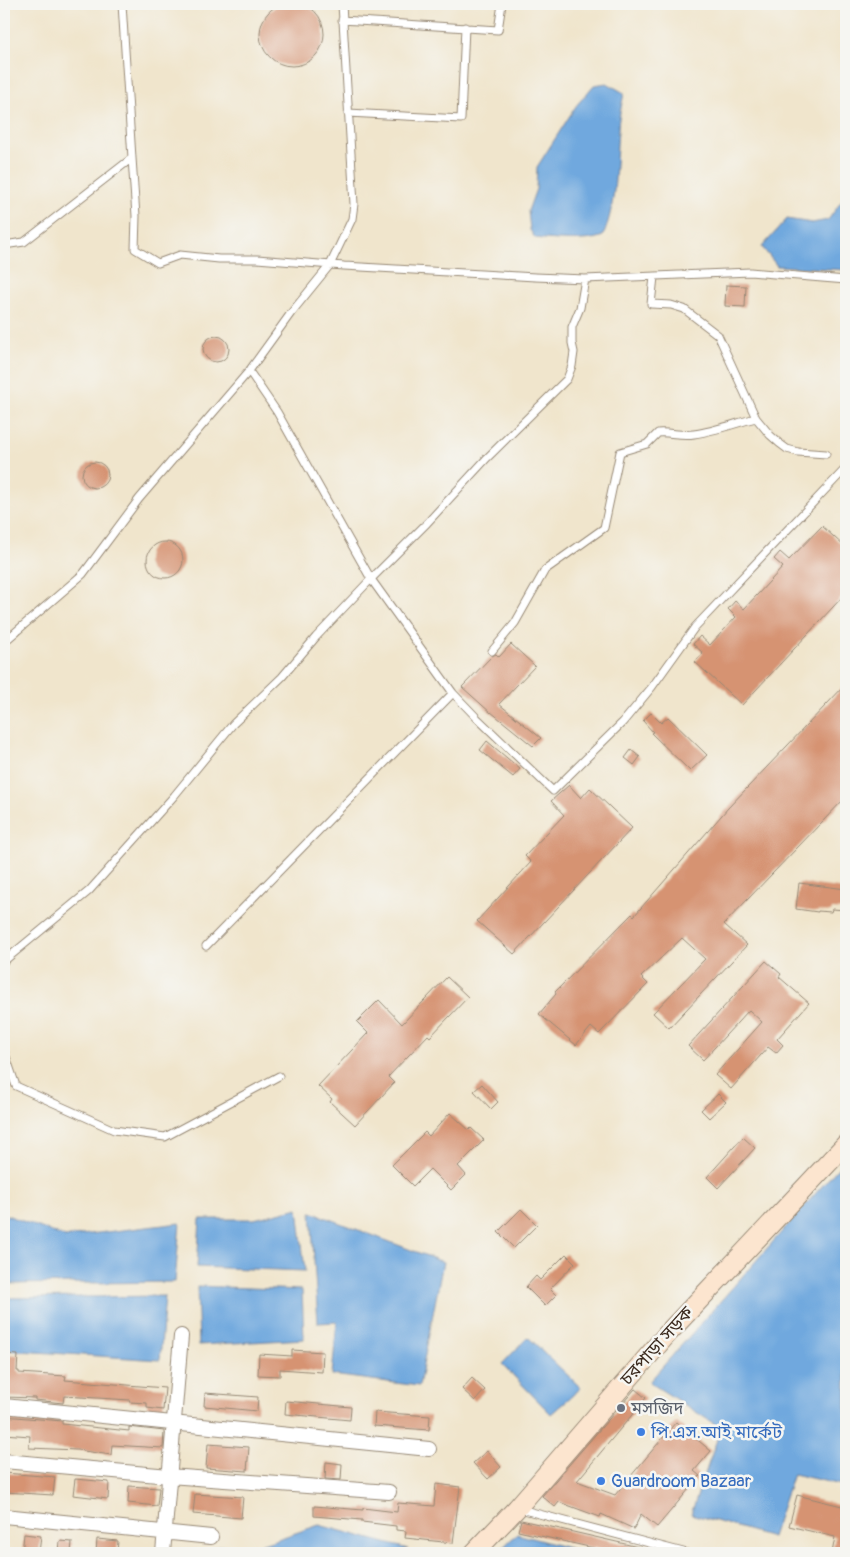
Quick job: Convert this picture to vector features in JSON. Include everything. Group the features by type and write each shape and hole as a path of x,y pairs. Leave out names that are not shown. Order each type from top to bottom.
{"street":[{"name":"চরপাড়া সড়ক","path":"474,1553 517,1508 669,1332 846,1144"},
{"path":"163,1553 181,1336"},
{"path":"4,1406 429,1449"},
{"path":"4,1461 169,1476 389,1492"},
{"path":"4,1516 211,1537"}],"lane":[{"path":"122,4 136,216 135,249 158,264 180,256 257,259 535,277 654,277 750,272 846,280"},
{"path":"4,642 83,574 139,499 249,371 330,265 352,219 354,204 342,4"},
{"path":"342,20 498,30 502,4"},
{"path":"348,113 461,119 465,27"},
{"path":"4,245 24,242 105,177 132,158"},
{"path":"654,277 651,304 671,305 684,309 718,335 756,418 770,435 787,449 798,452 826,454"},
{"path":"4,961 89,892 174,796 233,724 282,677 316,637 427,523 487,458 567,379 572,366 574,352 572,328 580,308 585,278"},
{"path":"249,371 277,412 372,579 454,693 477,718 553,791 623,722 652,687 695,627 846,468"},
{"path":"492,651 515,623 545,570 604,528 620,452 647,444 658,432 667,432 675,435 694,434 756,418"},
{"path":"206,946 454,693"},
{"path":"4,1051 16,1086 114,1130 165,1137 279,1076"},
{"path":"517,1508 687,1553"}],"water":[{"path":"607,83 624,93 619,121 613,198 608,223 603,236 588,240 535,238 530,230 528,211 536,189 537,167 576,106 594,85"},
{"path":"846,195 846,270 777,266 762,247 787,219 812,223 828,220"},
{"path":"846,1159 846,1486 793,1474 772,1537 691,1514 721,1428 649,1382"},
{"path":"298,1208 305,1271 197,1267 200,1219 254,1219"},
{"path":"311,1212 443,1262 419,1386 332,1375 337,1322 318,1323"},
{"path":"4,1214 65,1237 180,1223 175,1282 4,1284"},
{"path":"197,1286 302,1290 304,1339 199,1345"},
{"path":"165,1296 160,1360 4,1350 4,1298"},
{"path":"528,1337 581,1388 551,1414 502,1364"},
{"path":"319,1525 408,1549 397,1553 217,1553 218,1546 251,1548"},
{"path":"517,1534 587,1553 497,1553"}],"building":[{"path":"292,2 304,4 315,11 322,22 324,34 322,46 315,57 304,64 292,66 280,64 269,57 262,46 260,34 262,22 269,11 280,4"},
{"path":"726,285 746,286 745,307 725,306"},
{"path":"216,336 225,340 229,349 225,358 216,362 207,358 203,349 207,340"},
{"path":"95,462 104,466 108,475 104,484 95,488 86,484 82,475 86,466"},
{"path":"822,526 846,548 846,593 742,705 695,662 703,653 693,644 700,636 710,645 736,617 728,609 735,601 744,609 783,567 774,559 780,552 789,560"},
{"path":"165,542 172,543 178,547 182,553 182,567 178,573 172,577 165,578 158,577 152,573 148,567 147,560 148,553 152,547 158,543"},
{"path":"511,644 535,666 499,704 541,738 533,746 462,687 492,656 496,654 499,657"},
{"path":"846,684 846,797 724,924 747,945 669,1028 653,1013 705,959 682,938 641,977 648,984 599,1034 591,1027 576,1045 539,1014 556,994 555,992 632,914 634,916 728,808"},
{"path":"651,713 661,723 668,717 707,755 690,771 651,733 653,732 643,721"},
{"path":"487,741 520,769 513,777 480,750"},
{"path":"631,750 640,757 634,765 625,758"},
{"path":"569,785 581,798 590,788 632,828 514,954 477,921 531,862 525,856 564,815 551,801"},
{"path":"799,883 846,889 846,910 832,909 831,912 818,912 796,909"},
{"path":"766,961 781,974 779,977 809,1003 777,1039 783,1045 776,1053 768,1047 731,1089 715,1075 762,1022 749,1010 703,1060 688,1046"},
{"path":"447,977 468,997 388,1077 394,1083 355,1125 330,1102 332,1099 318,1086 368,1033 357,1022 379,1000 402,1024"},
{"path":"482,1084 498,1102 491,1109 474,1091"},
{"path":"718,1094 726,1102 709,1118 701,1110"},
{"path":"450,1113 484,1140 458,1166 466,1175 451,1190 430,1169 413,1186 392,1165 425,1132 429,1136"},
{"path":"743,1137 755,1148 718,1188 707,1177"},
{"path":"521,1209 537,1225 514,1248 498,1232"},
{"path":"566,1254 575,1263 550,1289 556,1295 545,1306 526,1287 536,1276 540,1280"},
{"path":"292,1350 323,1352 322,1372 280,1369 280,1376 258,1375 259,1354 292,1356"},
{"path":"4,1354 18,1355 17,1371 19,1373 66,1376 65,1380 165,1388 163,1410 147,1408 147,1403 129,1402 130,1400 64,1396 63,1403 35,1400 35,1398 4,1397"},
{"path":"472,1378 485,1390 475,1401 462,1389"},
{"path":"635,1389 646,1398 577,1481 615,1495 676,1422 711,1451 694,1471 700,1476 657,1527 641,1514 634,1529 601,1514 600,1517 559,1502 555,1507 542,1496"},
{"path":"205,1393 258,1397 257,1411 204,1406"},
{"path":"286,1401 351,1407 350,1420 285,1414"},
{"path":"375,1412 430,1416 429,1430 374,1426"},
{"path":"4,1416 62,1421 62,1424 129,1431 129,1427 164,1431 163,1448 112,1445 111,1455 77,1450 29,1448 30,1436 4,1434"},
{"path":"208,1444 249,1447 247,1471 206,1468"},
{"path":"487,1451 501,1467 488,1479 473,1463"},
{"path":"326,1462 342,1464 341,1480 325,1479"},
{"path":"4,1473 55,1477 53,1495 4,1492"},
{"path":"75,1479 109,1482 108,1499 73,1495"},
{"path":"436,1484 460,1487 453,1543 405,1538 406,1531 396,1530 396,1526 362,1522 362,1520 314,1516 314,1506 363,1510 363,1508 397,1512 398,1503 434,1506"},
{"path":"129,1486 159,1488 157,1506 128,1503"},
{"path":"195,1494 243,1497 241,1518 193,1514"},
{"path":"797,1495 846,1507 846,1553 832,1553 835,1537 789,1526"},
{"path":"521,1520 647,1549 647,1553 616,1553 518,1531"},
{"path":"24,1534 41,1536 39,1553 22,1553"},
{"path":"97,1539 118,1541 117,1553 96,1553"},
{"path":"60,1541 72,1542 71,1553 59,1553"}],"place":[{"name":"মসজিদ","path":"621,1408"},
{"name":"পি.এস.আই মার্কেট","path":"641,1432"},
{"name":"Guardroom Bazaar","path":"601,1481"}]}
